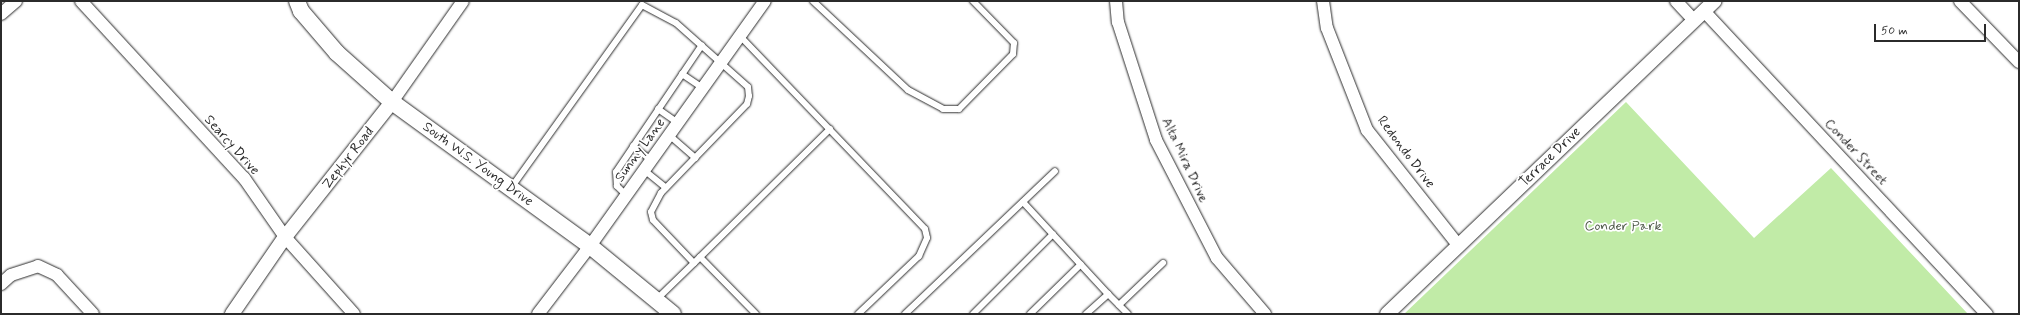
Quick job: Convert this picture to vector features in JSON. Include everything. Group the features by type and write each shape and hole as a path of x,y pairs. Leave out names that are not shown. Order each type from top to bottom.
{"main road":[{"name":"South W.S. Young Drive","path":"296,1 301,11 336,53 392,102 590,246 657,299 673,314"}],"street":[{"path":"1,14 16,1"},
{"name":"Searcy Drive","path":"81,1 244,178 285,237 354,314"},
{"name":"Zephyr Road","path":"232,314 285,237 392,102 463,1"},
{"name":"Sunny Lane","path":"538,314 590,246 765,1"},
{"name":"Alta Mira Drive","path":"1116,1 1118,22 1156,140 1217,258 1265,314"},
{"name":"Redondo Drive","path":"1323,1 1327,28 1367,130 1458,245"},
{"name":"Conder Street","path":"1676,1 1704,10 1987,314"},
{"path":"1960,1 2019,62"},
{"name":"Terrace Drive","path":"1387,314 1704,10"},
{"path":"1,284 11,275 38,266 57,275 93,314"}],"lane":[{"path":"813,1 908,90 943,109 959,110 1013,54 1014,49 1014,43 973,1"},
{"path":"511,188 642,5 676,23 748,87 747,104 666,188 651,212 652,220 694,262"},
{"path":"740,36 925,228 927,238 919,256 858,314"},
{"path":"626,195 617,186 616,172 702,45"},
{"path":"682,74 703,88"},
{"path":"658,109 678,123"},
{"path":"657,299 830,129"},
{"path":"669,135 695,158"},
{"path":"633,146 651,160"},
{"path":"644,170 666,188"},
{"path":"905,314 1055,171"},
{"path":"1023,202 1128,314"},
{"path":"973,314 1053,234"},
{"path":"700,257 756,314"},
{"path":"1119,305 1163,263"},
{"path":"1030,314 1081,264"},
{"path":"1086,314 1108,294"}],"green space":[{"name":"Conder Park","path":"1626,102 1754,238 1831,168 1968,314 1404,314"}]}
